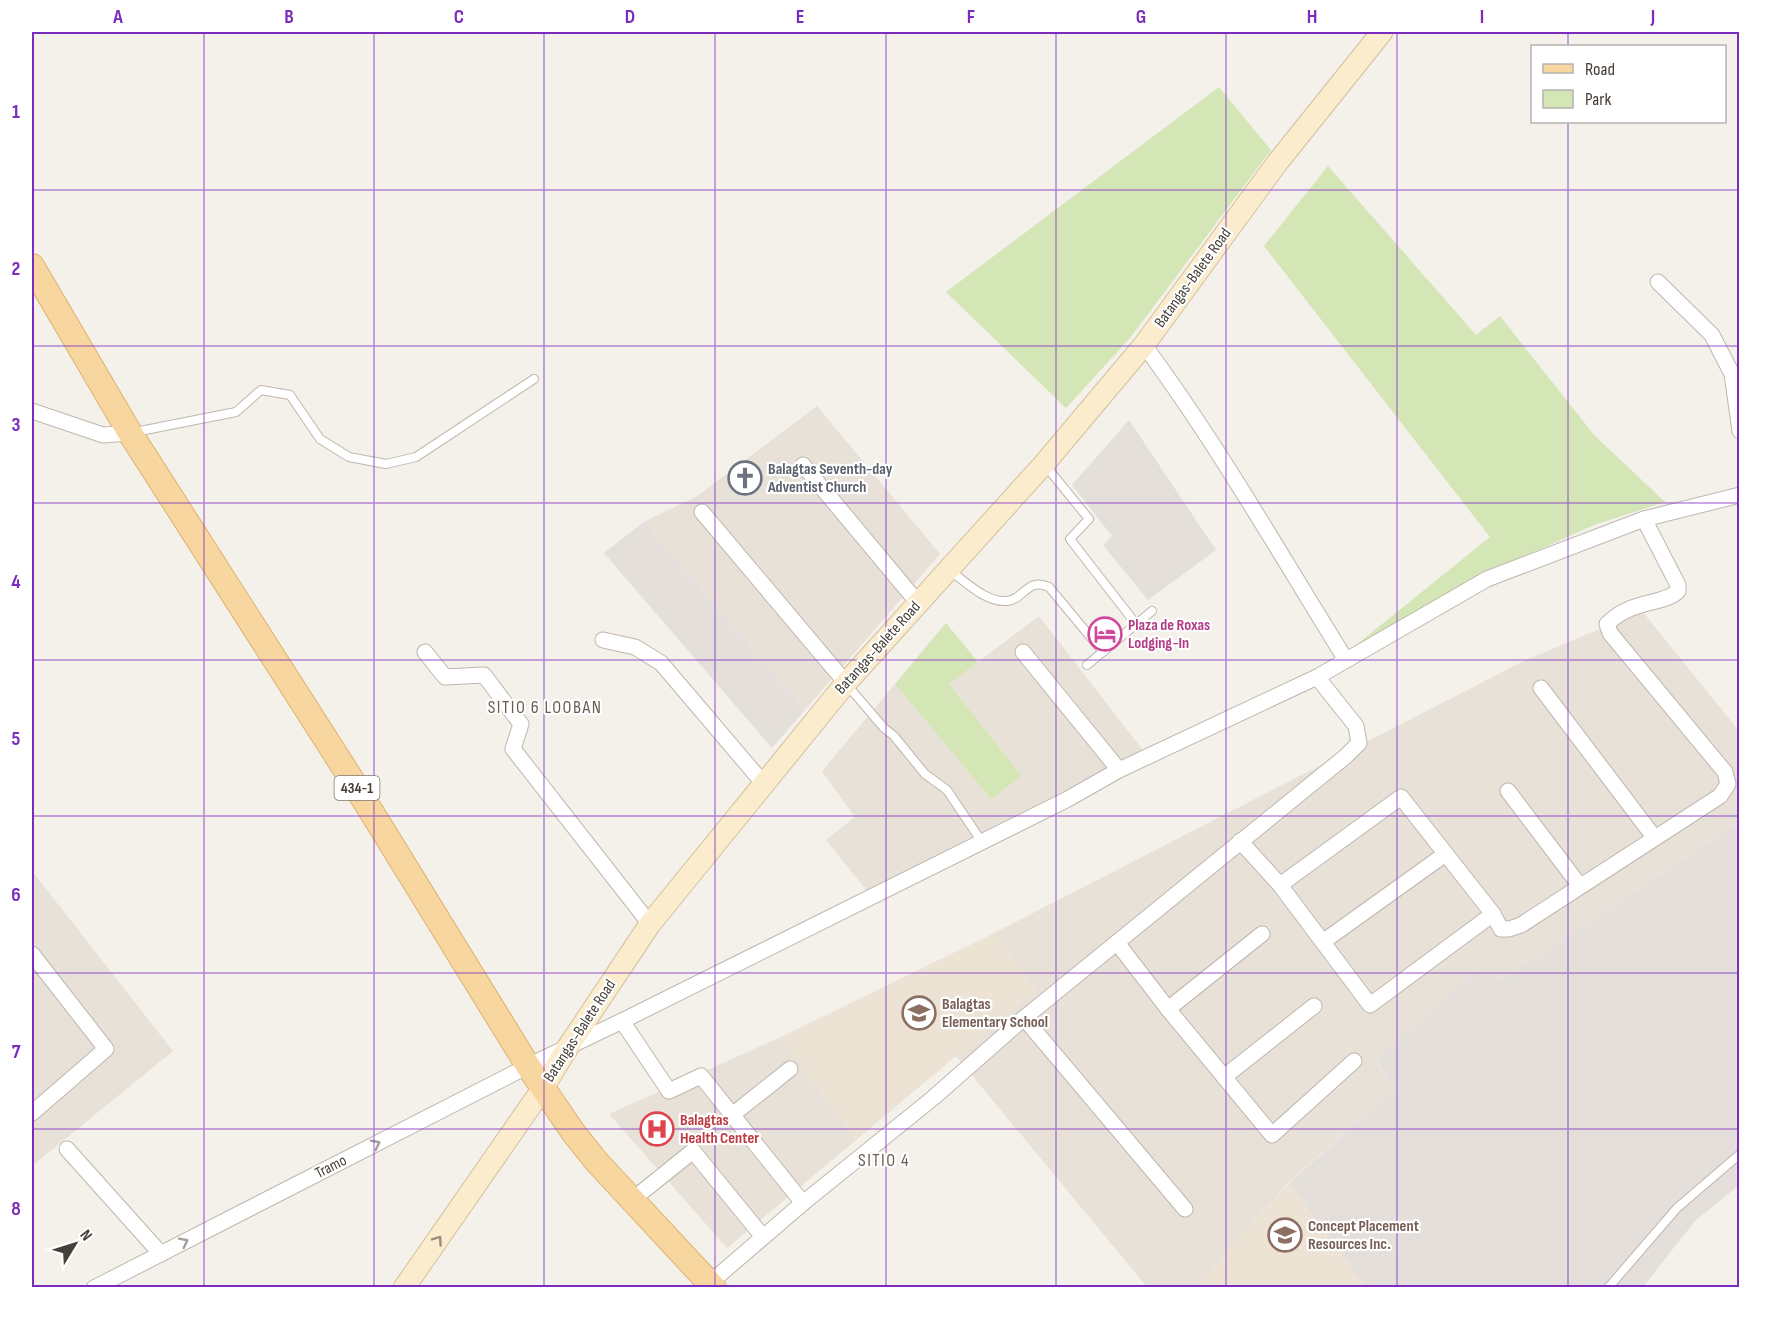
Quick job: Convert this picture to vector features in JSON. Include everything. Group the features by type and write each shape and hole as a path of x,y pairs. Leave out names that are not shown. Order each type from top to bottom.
{"main road":[{"name":"Batangas-Balete Road","path":"404,1287 543,1088 650,924 846,683 1044,464 1144,345 1277,163 1382,32"},
{"name":"434-1","path":"32,266 130,433 350,777 528,1066 573,1132 596,1161 709,1286"}],"street":[{"path":"1658,282 1712,334 1731,374 1740,431"},
{"path":"1144,345 1180,393 1233,475 1346,660"},
{"path":"32,411 103,435 130,433"},
{"path":"804,465 918,603"},
{"name":"Tramo","path":"94,1287 528,1066 622,1022 982,842 1119,770 1317,677 1487,579 1644,519 1740,495"},
{"path":"702,512 846,683"},
{"path":"1280,885 1401,797 1492,914 1501,929 1509,929 1521,925 1720,796 1728,784 1725,772 1610,633 1607,624 1614,617 1637,606 1673,596 1678,591 1678,585 1644,519"},
{"path":"603,640 635,647 661,663 764,783"},
{"path":"425,652 445,677 484,675 521,724 513,749 650,924"},
{"path":"1023,652 1119,770"},
{"path":"709,1286 763,1237 933,1098 1024,1018 1118,944 1359,743 1356,726 1317,677"},
{"path":"1541,688 1654,837"},
{"path":"1508,791 1581,886"},
{"path":"1240,841 1280,885 1370,1005 1492,914"},
{"path":"1324,941 1444,855"},
{"path":"1168,1009 1262,934"},
{"path":"1118,944 1168,1009 1272,1135 1354,1061"},
{"path":"32,954 106,1049 32,1113"},
{"path":"1224,1077 1314,1006"},
{"path":"1024,1018 1185,1209"},
{"path":"622,1022 669,1091 701,1076 803,1203"},
{"path":"731,1116 790,1069"},
{"path":"67,1149 161,1254"},
{"path":"632,1200 693,1151 763,1237"}],"lane":[{"path":"130,433 236,412 261,390 290,395 320,439 349,457 386,464 416,457 534,379"},
{"path":"1044,464 1089,519 1070,539 1136,624"},
{"path":"948,569 989,598 997,600 1013,599 1032,585 1041,583 1049,587 1102,652"},
{"path":"1087,665 1152,611"},
{"path":"846,683 925,774 947,790 982,842"},
{"path":"1608,1287 1677,1208 1740,1154"}],"shaded area":[{"path":"817,406 940,554 805,710 644,522 697,496"},
{"path":"1129,420 1216,550 1148,600 1103,545 1112,536 1072,485"},
{"path":"644,522 805,710 772,748 604,553"},
{"path":"1642,611 1739,731 1739,822 1498,981 1483,965 1375,1060 1394,1089 1289,1182 1197,1287 1147,1287 956,1056 1035,990 994,933 1524,661"},
{"path":"1039,616 1145,753 868,892 826,840 855,817 822,771 895,684 991,799 1022,776 949,684"},
{"path":"1739,822 1739,1185 1695,1221 1643,1287 1365,1287 1289,1183 1394,1089 1375,1059 1483,965 1498,981"},
{"path":"32,871 173,1051 32,1166"},
{"name":"Balagtas Elementary School","path":"994,933 1035,990 856,1140 781,1037"},
{"path":"781,1037 856,1140 727,1248 609,1114"},
{"name":"Concept Placement Resources Inc.","path":"1289,1183 1365,1287 1197,1287"}],"green space":[{"path":"1219,87 1271,150 1130,338 1066,408 946,292"},
{"path":"1328,166 1476,335 1500,316 1594,435 1665,502 1594,525 1481,576 1350,650 1490,537 1264,246"},
{"path":"946,623 978,662 949,684 1022,776 991,799 895,684"}],"place":[{"name":"Balagtas Seventh-day Adventist Church","path":"745,478"},
{"name":"Plaza de Roxas Lodging-In","path":"1105,634"},
{"name":"Balagtas Elementary School","path":"919,1013"},
{"name":"Balagtas Health Center","path":"657,1129"},
{"name":"Concept Placement Resources Inc.","path":"1285,1235"}],"district":[{"name":"SITIO 6 LOOBAN","path":"545,707"},
{"name":"SITIO 4","path":"884,1160"}]}
